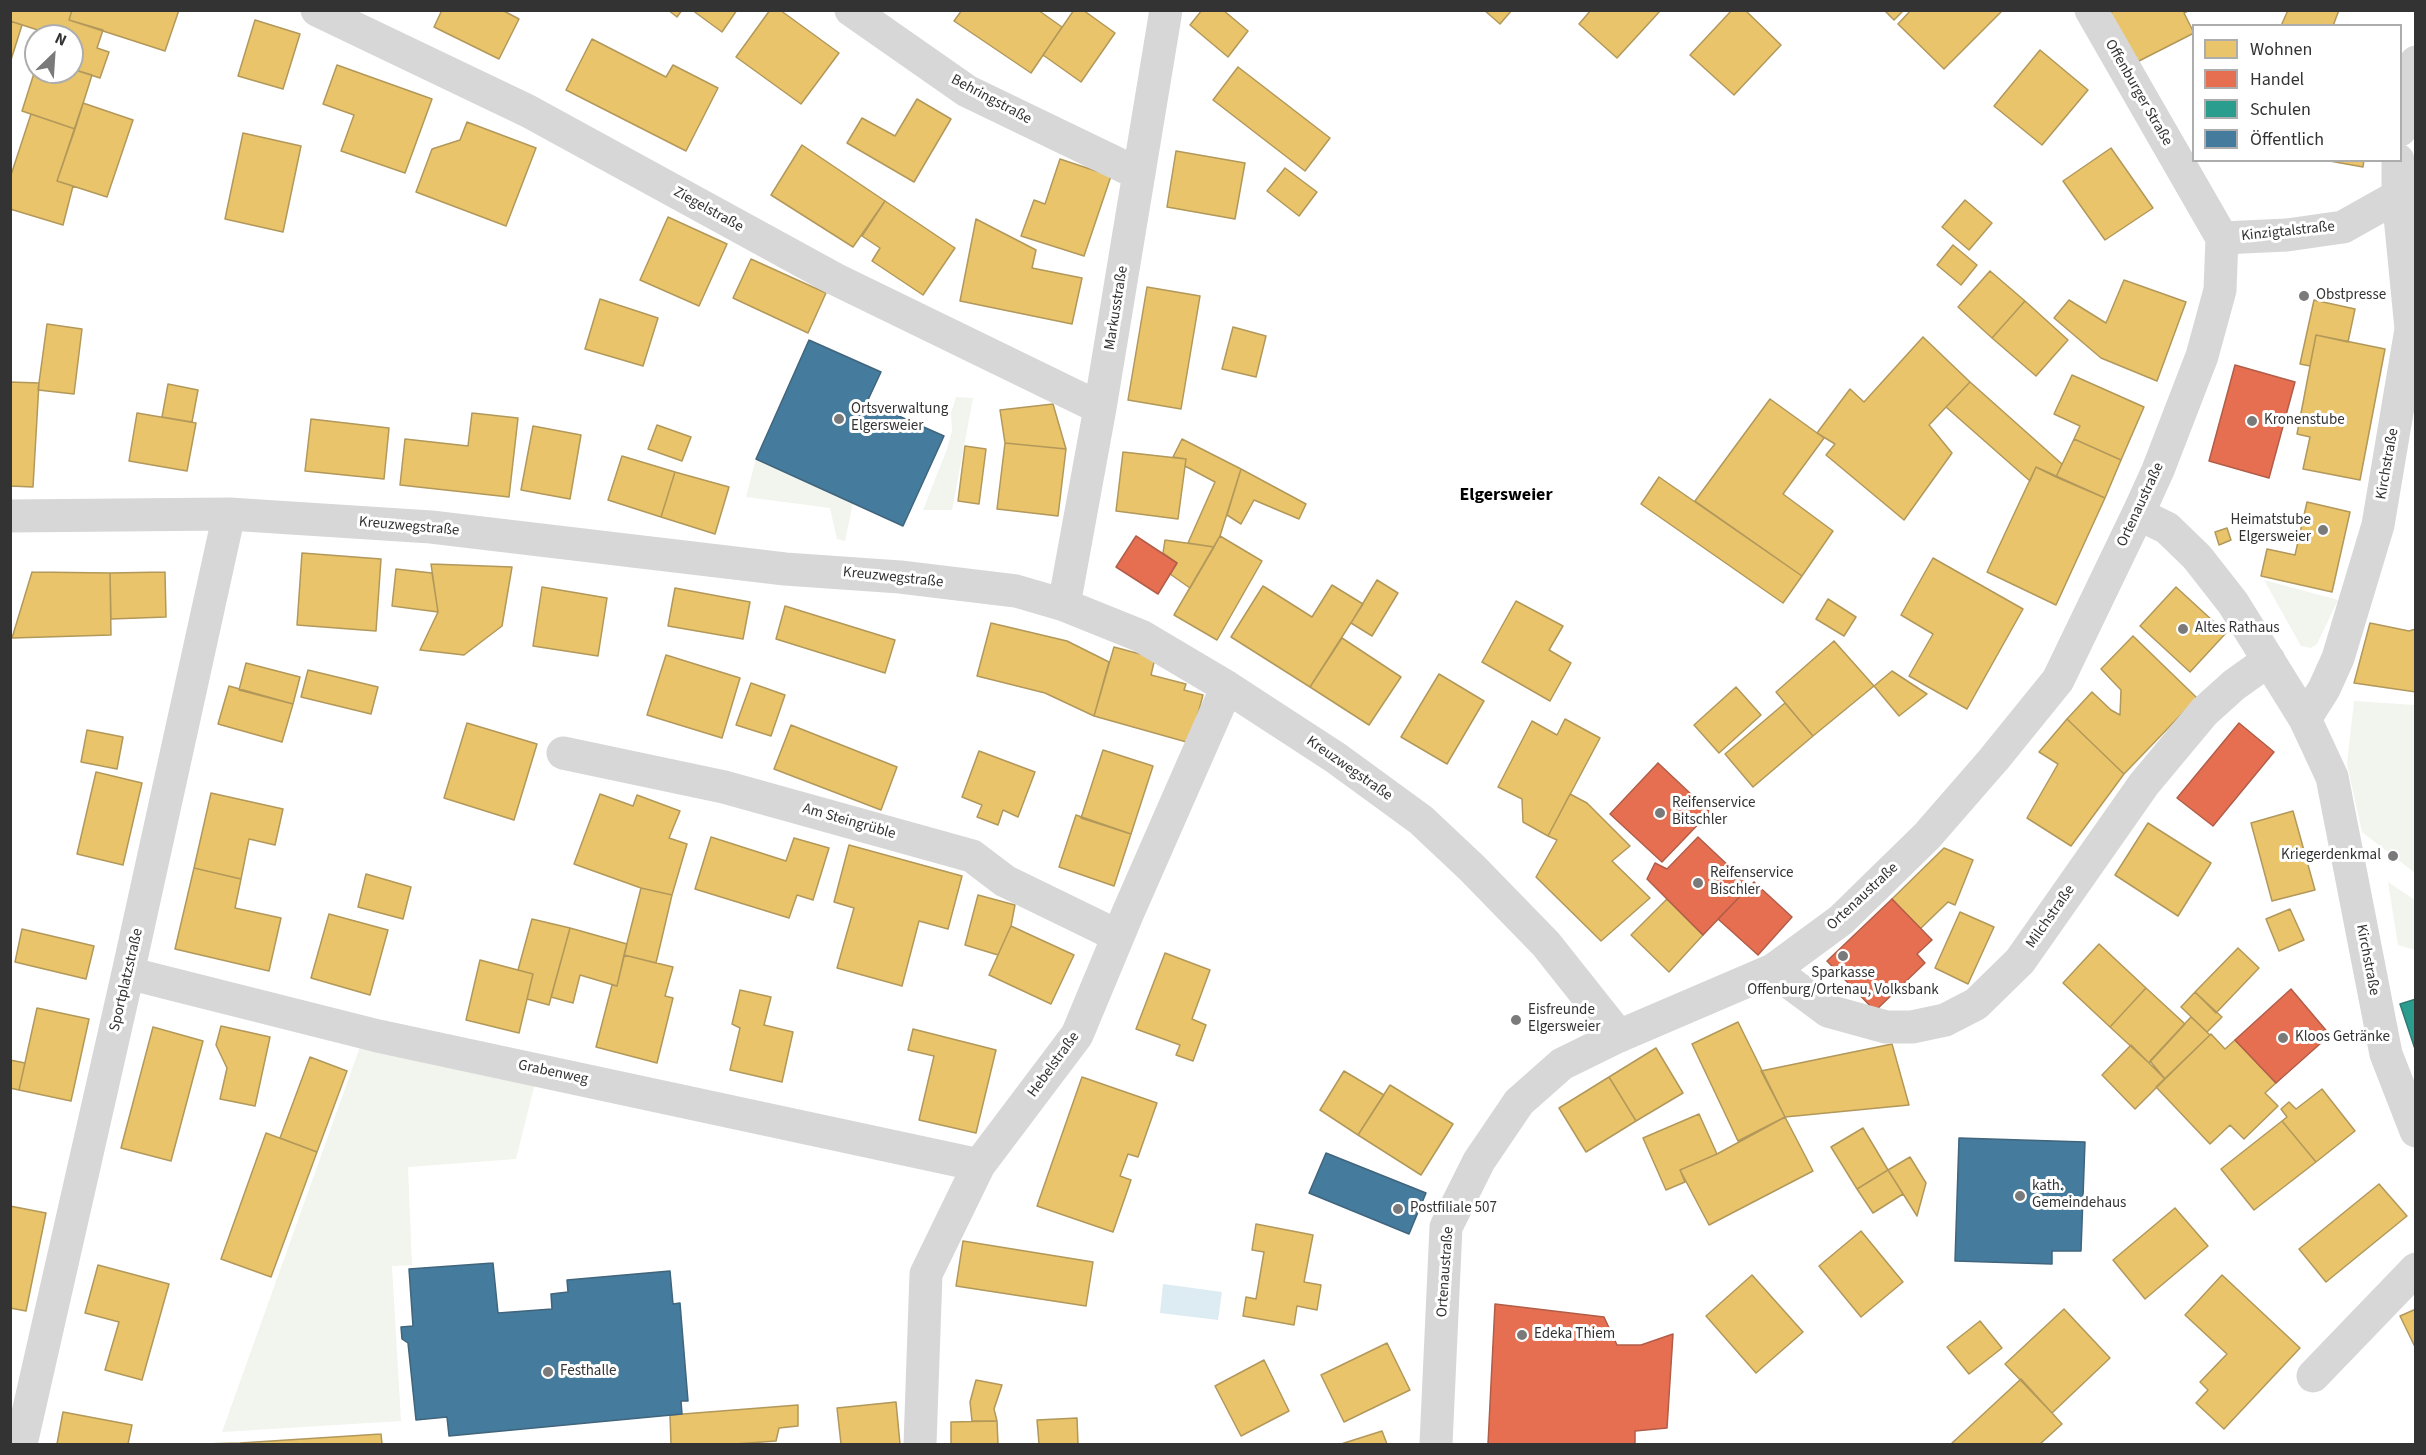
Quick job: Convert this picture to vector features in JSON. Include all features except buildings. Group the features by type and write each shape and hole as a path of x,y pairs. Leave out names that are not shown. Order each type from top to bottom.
{"street":[{"name":"Ziegelstraße","path":"317,10 528,111 835,279 1100,408"},
{"name":"Behringstraße","path":"851,10 968,91 1139,174"},
{"name":"Markusstraße","path":"1064,605 1100,408 1166,10"},
{"name":"Offenburger Straße","path":"2091,10 2222,238"},
{"path":"2402,121 2415,62"},
{"name":"Kirchstraße","path":"2305,719 2324,689 2338,658 2378,525 2411,329 2407,191 2399,162"},
{"name":"Kinzigtalstraße","path":"2222,238 2288,235 2343,227 2407,191"},
{"name":"Ortenaustraße","path":"1436,1444 1446,1227 1479,1161 1519,1102 1562,1064 1618,1036 1773,970 1841,920 1927,836 2051,689 2058,680 2158,470 2202,356 2220,290 2222,238"},
{"name":"Kreuzwegstraße","path":"10,516 229,514 431,527 785,568 900,577 1016,591 1064,605 1141,636 1227,687 1336,758 1421,820 1472,868 1546,944 1618,1036"},
{"name":"Sportplatzstraße","path":"21,1444 229,514"},
{"name":"Kirchstraße","path":"2138,514 2167,528 2197,557 2233,603 2305,719 2332,777 2386,1054 2415,1131"},
{"name":"Milchstraße","path":"1773,970 1828,1011 1886,1027 1912,1027 1945,1020 1976,1004 2020,962 2144,784 2204,712 2269,660"},
{"name":"Hebelstraße","path":"920,1444 926,1274 979,1166 1077,1035 1227,687"},
{"name":"Am Steingrüble","path":"563,753 724,787 972,856 1005,881 1118,936"},
{"name":"Grabenweg","path":"128,973 378,1036 979,1166"},
{"path":"2313,1376 2415,1269"}],"shaded area":[{"path":"956,397 973,398 952,510 923,510 947,449 952,431 951,413"},
{"path":"756,459 853,503 845,541 837,539 830,508 746,497"},
{"path":"2264,580 2338,600 2317,644 2311,648 2301,646"},
{"path":"2354,701 2415,705 2415,873 2362,832 2347,764"},
{"path":"2388,882 2415,900 2415,950 2398,945"},
{"path":"360,1047 535,1083 516,1159 408,1167 412,1265 392,1266 401,1421 222,1432"},
{"path":"1163,1284 1222,1292 1218,1320 1160,1313"}],"place":[{"name":"Obstpresse","path":"2304,296"},
{"name":"Ortsverwaltung Elgersweier","path":"839,419"},
{"name":"Kronenstube","path":"2252,421"},
{"name":"Heimatstube Elgersweier","path":"2323,530"},
{"name":"Altes Rathaus","path":"2183,629"},
{"name":"Reifenservice Bitschler","path":"1660,813"},
{"name":"Kriegerdenkmal","path":"2393,856"},
{"name":"Reifenservice Bischler","path":"1698,883"},
{"name":"Sparkasse Offenburg/Ortenau, Volksbank","path":"1843,956"},
{"name":"Eisfreunde Elgersweier","path":"1516,1020"},
{"name":"Kloos Getränke","path":"2283,1038"},
{"name":"kath. Gemeindehaus","path":"2020,1196"},
{"name":"Postfiliale 507","path":"1398,1209"},
{"name":"Edeka Thiem","path":"1522,1335"},
{"name":"Festhalle","path":"548,1372"}],"district":[{"name":"Elgersweier","path":"1506,496"}]}
